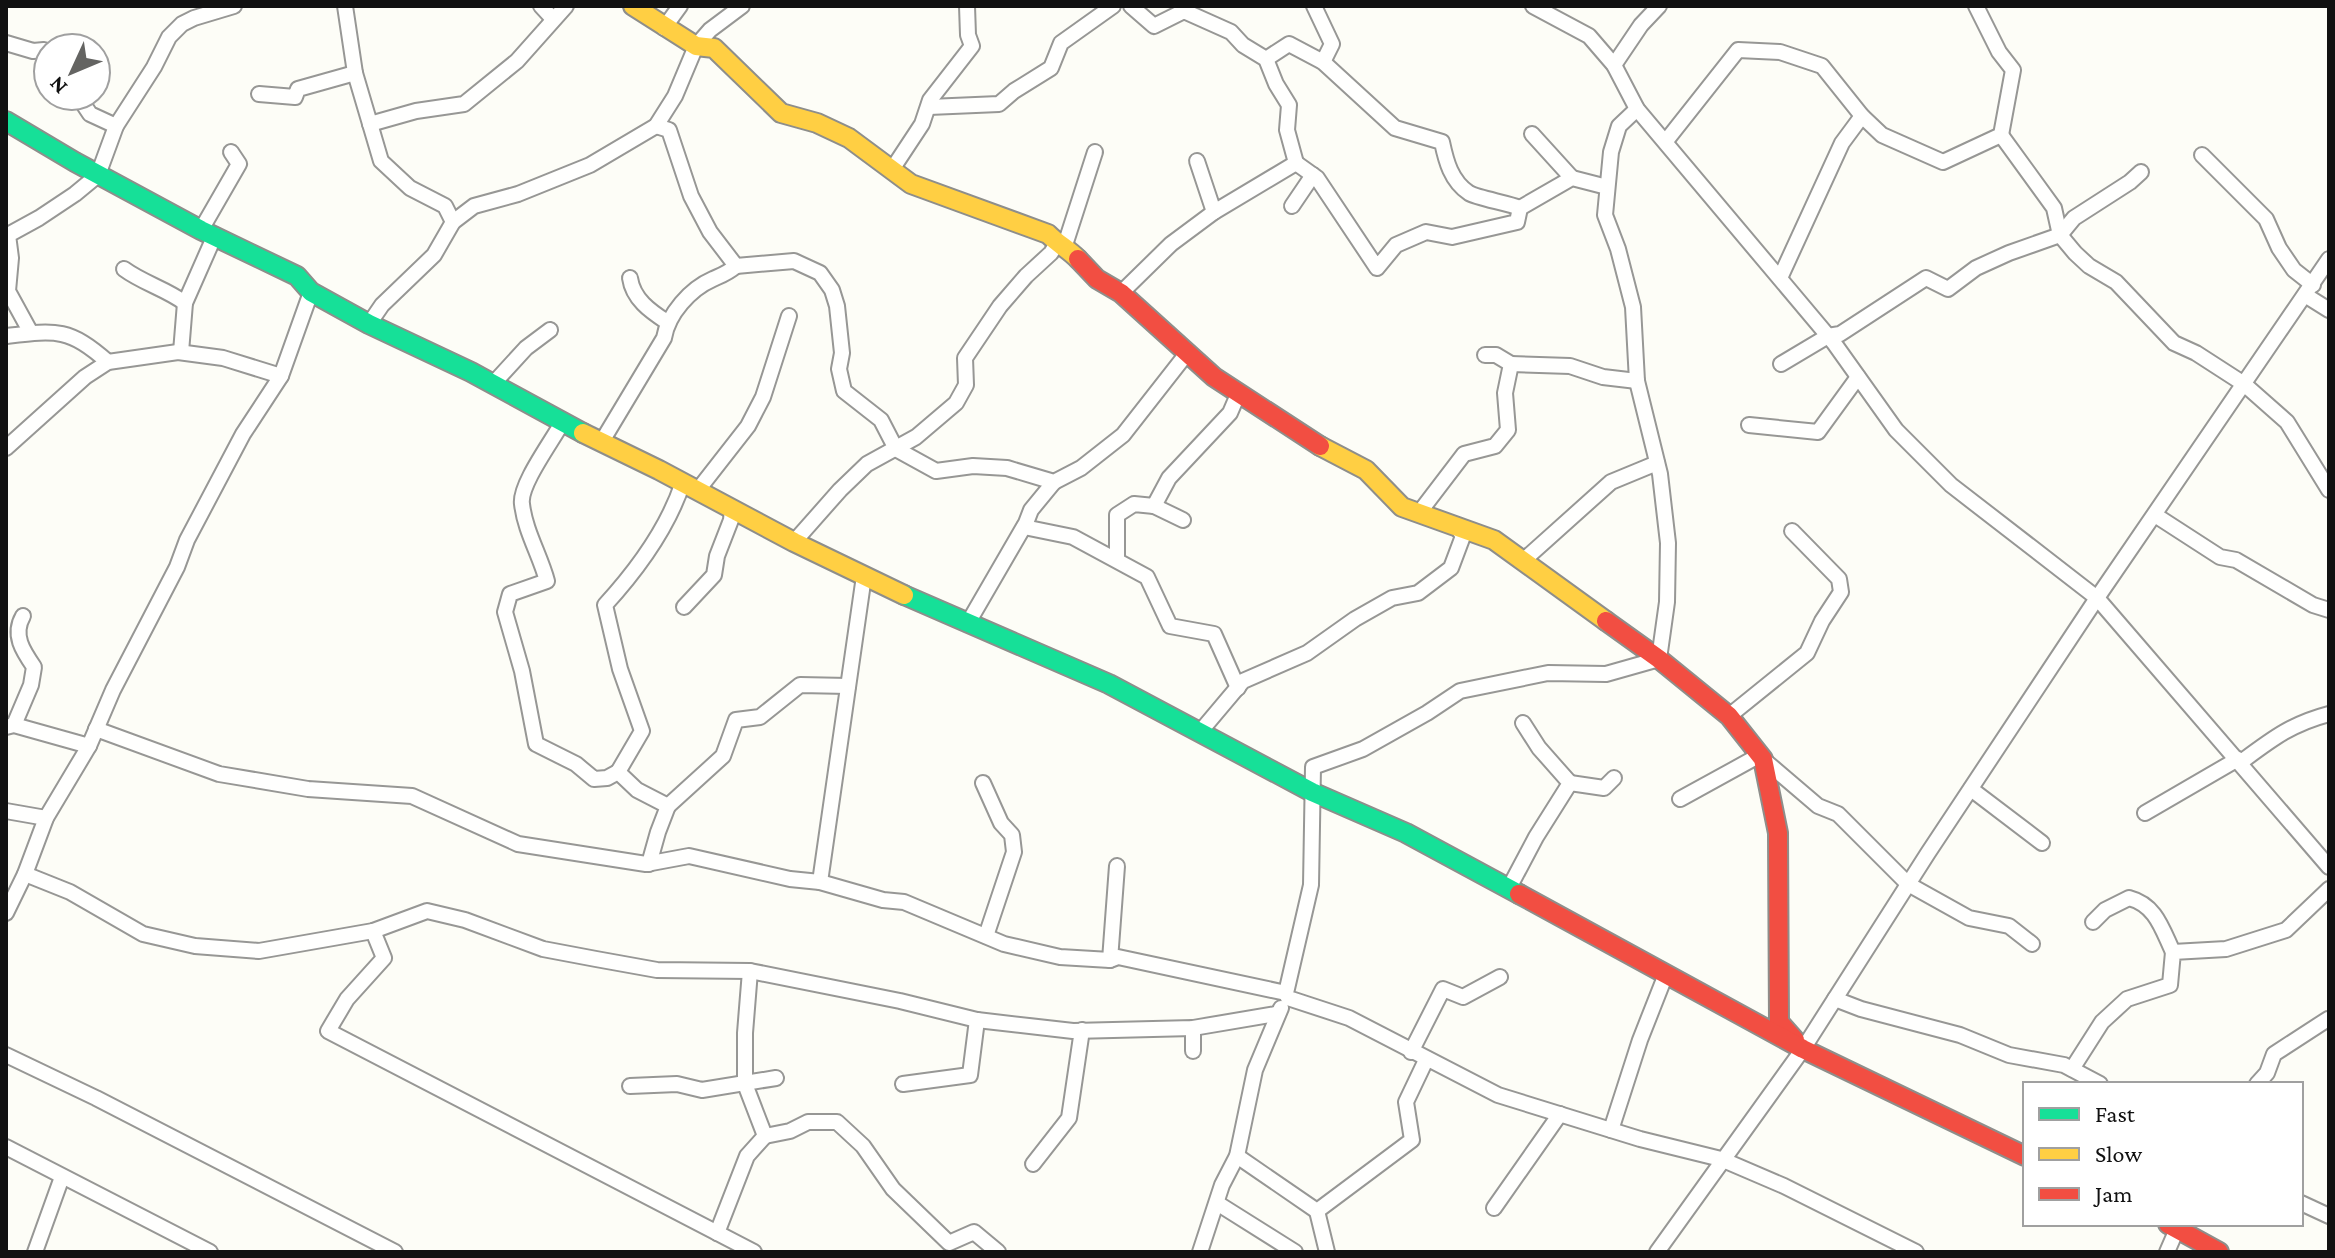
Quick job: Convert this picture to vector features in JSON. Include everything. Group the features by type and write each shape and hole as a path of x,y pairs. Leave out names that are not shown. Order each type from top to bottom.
{"street":[{"path":"31,333 8,291 11,258 8,235 75,194 98,175 116,126 154,67 169,37 182,24 194,18 234,6"},
{"path":"345,6 355,73 381,161 410,188 445,206 453,222"},
{"path":"541,6 553,19"},
{"path":"370,124 416,111 464,104 517,61 566,6"},
{"path":"633,6 696,46 714,48 781,113 817,123 849,138 911,184 1048,234 1097,279 1121,293 1214,377 1309,440 1366,470 1402,507 1494,540 1659,659 1729,716 1762,757 1818,806 1838,814 1908,884 1969,918 2009,926 2032,944"},
{"path":"664,28 680,6"},
{"path":"369,324 382,305 434,255 453,222 474,206 518,194 590,165 656,126 675,96 696,46 710,30 742,6"},
{"path":"893,168 922,124 930,100 972,46 968,35 967,6"},
{"path":"929,107 999,104 1051,68 1061,43 1113,6"},
{"path":"1131,6 1154,26 1184,11 1231,32 1243,45 1266,59 1289,105 1287,130 1296,163 1313,175 1338,206 1377,268 1396,245 1426,232 1452,237 1517,222 1520,208"},
{"path":"1314,6 1332,44 1323,62"},
{"path":"1533,6 1589,36 1614,65 1637,109 1829,336 1896,430 1951,485 2097,598 2240,760 2329,867"},
{"path":"1614,65 1641,25 1659,6"},
{"path":"1976,6 1999,52 2013,70 2004,105 2001,135 2054,208 2060,235 2089,266 2116,282 2174,343 2196,353 2244,384 2287,422 2329,490"},
{"path":"6,43 32,51"},
{"path":"1266,59 1289,44 1323,62 1395,128 1442,142 1447,167 1470,194 1520,208 1572,178"},
{"path":"1666,141 1738,50 1780,52 1822,66 1862,116 1882,135 1943,162 2001,135"},
{"path":"259,94 295,97 298,89 355,73"},
{"path":"1637,109 1619,126 1611,152 1605,215 1618,249 1633,307 1637,381 1657,463 1668,543 1667,602 1659,659"},
{"path":"89,112 116,126"},
{"path":"1780,278 1842,143 1862,116"},
{"path":"6,121 98,175 297,276 311,292 369,324 493,384 794,542 1109,684 1312,792 1406,833 1803,1049 2023,1155"},
{"path":"656,126 669,130 691,196 710,232 736,266"},
{"path":"1532,134 1572,178 1607,187"},
{"path":"181,352 185,303 208,233 239,164 231,152"},
{"path":"794,542 867,464 916,437 956,403 966,385 965,358 1000,306 1061,244 1095,152"},
{"path":"2202,155 2266,219 2279,248 2294,270 2329,310"},
{"path":"1197,161 1214,212"},
{"path":"1121,293 1171,244 1214,212 1296,163"},
{"path":"1781,364 1829,336 1840,334 1926,278 1948,289 1976,268 2060,235 2074,218 2141,172"},
{"path":"1292,206 1313,175"},
{"path":"1657,1252 1803,1049 2097,598 2329,259"},
{"path":"601,443 664,338 667,322 696,291 736,266 794,261 820,273 832,290 837,306 842,353 839,369 844,391 881,420 896,449 936,471 973,466 1007,468 1054,482"},
{"path":"124,269 185,303"},
{"path":"630,278 632,289 648,309 667,322"},
{"path":"6,913 46,818 89,746 134,647 177,567 187,540 243,434 281,376 311,292"},
{"path":"563,421 527,483 521,501 547,581 510,594 505,612 522,671 536,744 576,764 594,779 607,778 618,772 642,731 620,669 605,605 655,540 675,506 748,426 763,397 789,316"},
{"path":"493,384 526,348 550,330"},
{"path":"6,336 68,334 84,342 108,362"},
{"path":"6,448 85,377 108,362 181,352 223,358 281,376"},
{"path":"968,623 1031,510 1054,482 1081,468 1123,435 1188,352"},
{"path":"1485,355 1496,355 1511,364 1570,366 1603,377 1637,381"},
{"path":"1419,513 1464,454 1495,446 1508,430 1505,393 1511,364"},
{"path":"1749,425 1818,432 1858,377"},
{"path":"1154,506 1169,478 1230,413 1239,392"},
{"path":"1524,560 1611,482 1657,463"},
{"path":"1117,559 1117,515 1134,504 1154,506 1183,520"},
{"path":"684,607 714,575 732,508"},
{"path":"2155,515 2220,557 2236,560 2313,605 2329,610"},
{"path":"1200,732 1243,681 1307,653 1355,619 1392,598 1418,593 1451,568 1463,536 1455,525"},
{"path":"1024,527 1073,537 1147,577 1170,626 1214,634 1238,688"},
{"path":"1729,716 1807,653 1822,621 1841,592 1839,579 1792,531"},
{"path":"820,882 864,576"},
{"path":"23,616 18,625 20,647 34,667 31,685 10,726 89,746"},
{"path":"1200,1252 1237,1156 1255,1070 1276,1014 1287,995 1311,885 1313,767 1363,749 1460,691 1548,673 1606,674 1659,659"},
{"path":"649,864 668,806 723,756 736,720 760,717 800,685 848,686"},
{"path":"2145,813 2240,760 2282,731 2329,714"},
{"path":"1523,723 1539,748 1570,783 1604,788 1614,778"},
{"path":"96,729 219,774 308,789 412,796 518,844 649,864 689,856 790,879 820,882 883,900 904,902 1004,944 1060,957 1110,960 1118,957 1287,995 1349,1018 1498,1095 1611,1130 1721,1159 1784,1186 1916,1252"},
{"path":"1680,799 1762,757"},
{"path":"1762,757 1778,833 1779,1022 1803,1049"},
{"path":"618,772 637,790 668,806"},
{"path":"983,783 1001,823 1012,835 1014,852 986,936"},
{"path":"1509,888 1570,783"},
{"path":"1971,789 2042,843"},
{"path":"6,811 46,818"},
{"path":"1110,960 1117,866"},
{"path":"17,884 70,892 143,934 195,946 259,951 373,931 427,911 465,920 543,949 657,970 750,971 977,1020 1082,1030 1193,1028 1276,1014"},
{"path":"2173,952 2226,949 2286,930 2329,889"},
{"path":"2072,1069 2102,1022 2127,999 2170,985 2173,952 2157,919 2144,902 2129,898 2105,910 2093,922"},
{"path":"373,931 384,958 347,999 328,1031 754,1252"},
{"path":"750,971 745,1084 765,1136"},
{"path":"1611,1130 1640,1040 1666,974"},
{"path":"1411,1052 1443,989 1463,997 1500,977"},
{"path":"1835,999 1861,1009 1960,1035 2009,1055 2064,1065 2096,1082"},
{"path":"2259,1082 2267,1073 2274,1054 2328,1019"},
{"path":"903,1084 970,1075 977,1020"},
{"path":"1193,1028 1193,1051"},
{"path":"1033,1164 1069,1118 1082,1030"},
{"path":"6,1055 395,1252"},
{"path":"1317,1211 1412,1140 1406,1102 1426,1060"},
{"path":"630,1086 677,1084 702,1090 776,1078"},
{"path":"1494,1208 1560,1114"},
{"path":"717,1233 747,1156 765,1136 790,1131 808,1122 837,1122 863,1146 893,1189 949,1243 974,1232 998,1252"},
{"path":"6,1147 210,1252"},
{"path":"1237,1156 1317,1211 1327,1252"},
{"path":"35,1252 62,1177"},
{"path":"1217,1203 1295,1252"},
{"path":"2303,1204 2329,1216"},
{"path":"2167,1252 2172,1226 2219,1252"}],"traffic: fast":[{"path":"6,121 201,230 297,276 311,292 369,324 471,372 583,433"},
{"path":"904,595 1109,684 1312,792 1406,833 1519,894"}],"traffic: slow":[{"path":"633,6 696,46 714,48 781,113 817,123 849,138 911,184 1048,234 1078,259"},
{"path":"583,433 904,595"},
{"path":"1320,446 1366,470 1402,507 1494,540 1606,621"}],"traffic: jam":[{"path":"1078,259 1097,279 1121,293 1214,377 1320,446"},
{"path":"1606,621 1729,716 1763,759 1778,833 1779,1022 1795,1040"},
{"path":"1519,894 1803,1049 2023,1155"},
{"path":"2172,1226 2219,1252"}]}
